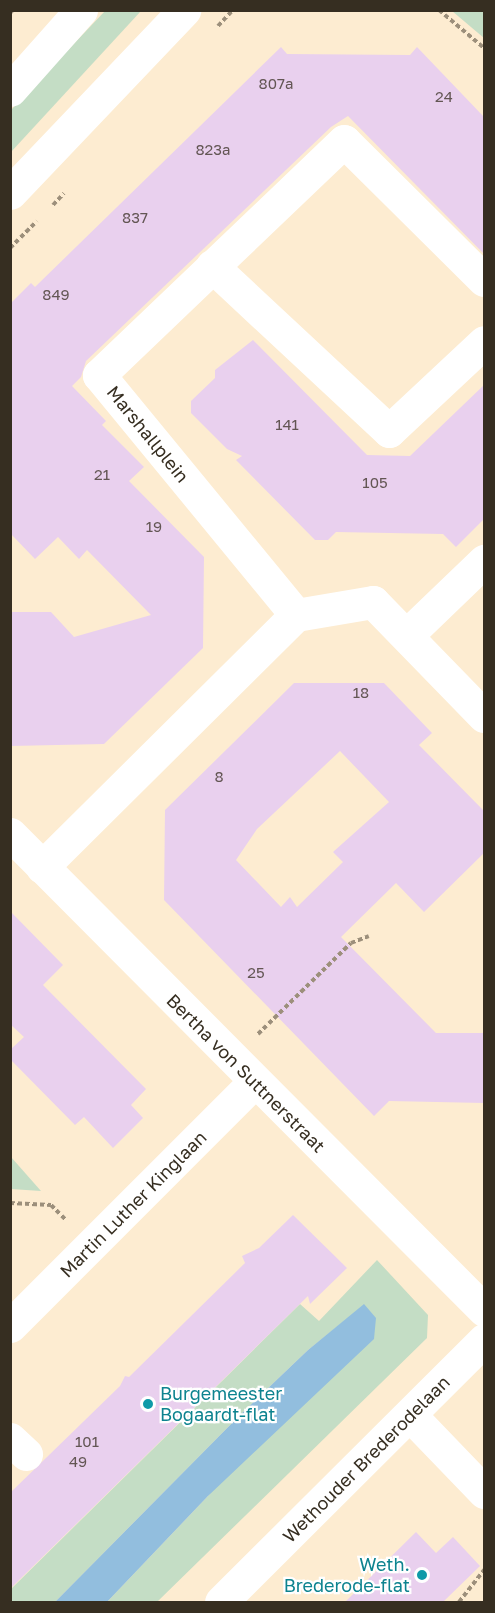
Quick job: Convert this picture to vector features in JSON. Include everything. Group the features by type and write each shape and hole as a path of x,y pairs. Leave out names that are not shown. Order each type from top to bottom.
{"street":[{"path":"10,90 81,10"},
{"path":"10,193 184,10"},
{"name":"Marshallplein","path":"296,615 99,375 344,141 484,280"},
{"path":"212,266 389,431 484,342"},
{"path":"408,635 484,561"},
{"path":"42,867 296,615 373,602 408,635 484,716"},
{"name":"Bertha von Suttnerstraat","path":"10,834 243,1071 484,1310"},
{"name":"Martin Luther Kinglaan","path":"10,1326 92,1245 243,1071"},
{"name":"Wethouder Brederodelaan","path":"221,1602 484,1340"},
{"path":"410,1415 484,1492"}],"path":[{"path":"439,10 484,48"},
{"path":"243,1071 351,943 369,936"},
{"path":"10,1203 51,1205 92,1245"},
{"path":"459,1602 484,1570"}],"green space":[{"path":"105,11 141,11 11,152 10,111"},
{"path":"452,11 484,11 484,38"},
{"path":"11,1157 41,1191 11,1189"},
{"path":"377,1260 428,1315 427,1338 157,1602 107,1602 208,1496 364,1305 308,1350 241,1414 55,1602 11,1602 11,1589 300,1304 319,1321"}],"water":[{"path":"364,1304 376,1318 374,1339 208,1496 107,1602 55,1602 241,1414 308,1350"}],"building":[{"path":"281,47 287,54 410,55 417,47 484,117 484,254 348,116 331,127 86,361 81,377 72,386 106,421 102,425 144,467 129,481 204,557 203,648 104,744 10,746 10,612 51,612 74,637 151,615 87,550 79,559 58,537 35,559 10,533 10,304 31,283 35,287"},
{"path":"253,340 367,455 410,456 484,385 484,519 456,547 443,534 336,532 328,540 315,540 236,460 242,456 227,449 191,413 191,401 215,378 215,370"},
{"path":"294,683 384,683 432,733 419,745 484,811 484,853 424,912 396,883 341,937 436,1033 484,1033 484,1103 389,1101 374,1116 164,900 165,810","holes":["340,751 389,802 333,852 343,862 297,907 290,897 281,907 236,860 257,829"]},
{"path":"10,911 63,965 43,985 146,1089 131,1105 143,1118 113,1148 84,1117 75,1125 10,1059 10,1050 24,1037 10,1024"},
{"name":"Burgemeester Bogaardt-flat","path":"293,1215 347,1268 310,1304 308,1296 10,1589 10,1493 120,1386 125,1376 129,1377 245,1263 242,1256 259,1248"},
{"name":"Weth. Brederode-flat","path":"416,1532 436,1553 453,1537 480,1566 443,1602 345,1602"}],"place":[{"name":"Burgemeester Bogaardt-flat","path":"148,1404"},
{"name":"Weth. Brederode-flat","path":"422,1575"}]}
